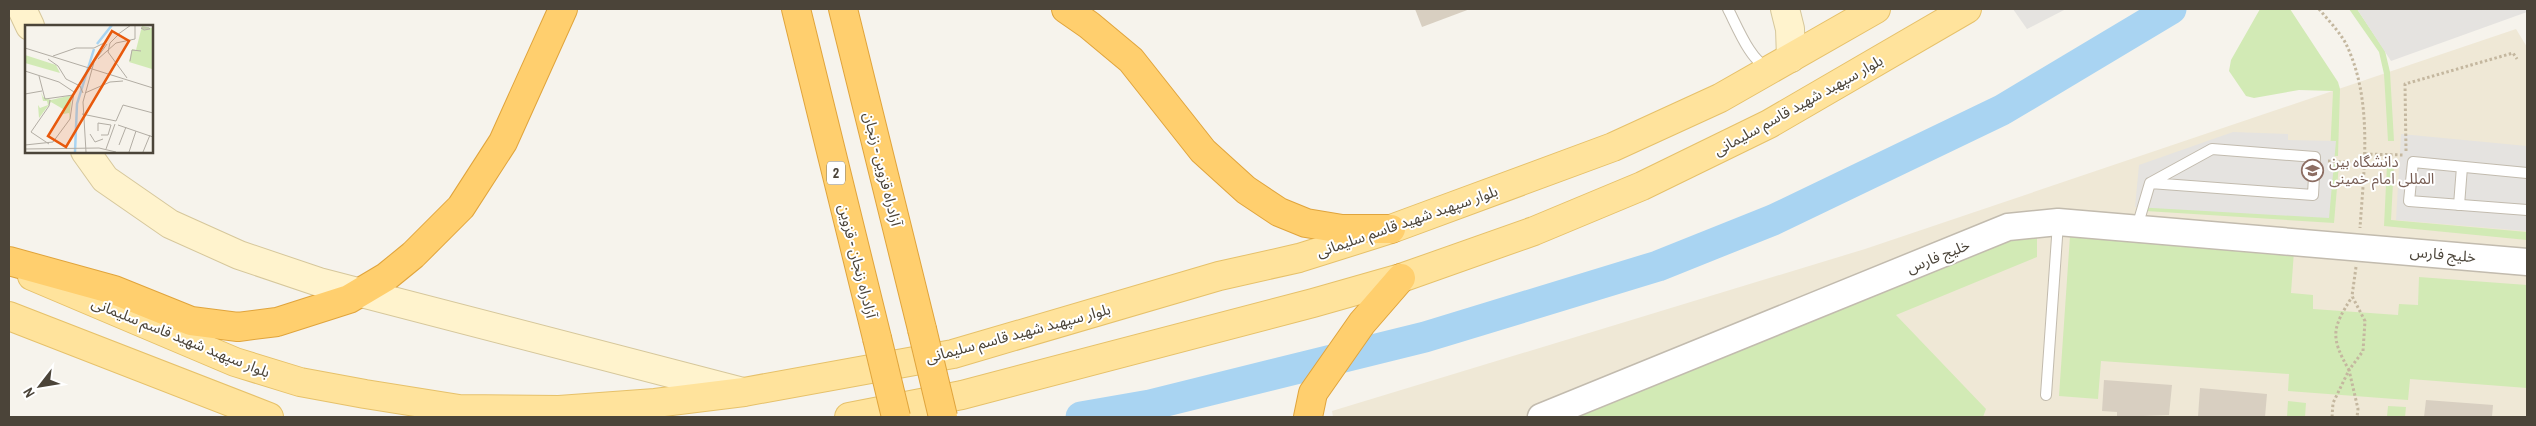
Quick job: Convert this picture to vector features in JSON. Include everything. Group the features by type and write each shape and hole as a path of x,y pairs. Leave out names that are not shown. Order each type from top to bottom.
{"highway":[{"path":"9,261 114,290 191,320 238,327 277,322 349,299 386,277 413,255 461,207 503,142 563,9"},
{"name":"آزادراه زنجان - قزوین","path":"796,9 896,417"},
{"name":"آزادراه قزوین - زنجان","path":"843,9 943,417"},
{"path":"1066,9 1089,24 1131,60 1203,151 1246,190 1279,212 1306,223 1342,229 1391,229"},
{"path":"1311,405 1362,324 1401,278"}],"main road":[{"path":"22,9 30,25"},
{"path":"1783,63 1790,29 1785,9"},
{"path":"1798,9 1807,9"},
{"name":"بلوار سپهبد شهید قاسم سلیمانی","path":"9,266 236,362 300,382 365,394 458,409 559,410 655,403 744,392 953,354 1219,276 1299,258 1391,229 1613,147 1720,98 1783,63 1870,10"},
{"name":"بلوار سپهبد شهید قاسم سلیمانی","path":"849,417 962,394 1401,278 1586,211 1702,158 1839,85 1957,12"},
{"path":"86,152 105,179 170,224 239,255 319,282 744,392"},
{"path":"9,316 269,417"}],"street":[{"name":"خلیج فارس","path":"1541,417 2008,227 2058,222 2527,262"}],"lane":[{"path":"1728,9 1754,59 1764,67 1783,63"},
{"path":"2137,228 2150,183 2212,149 2315,157 2313,195 2150,183"},
{"path":"2527,173 2413,162 2409,201 2527,210"},
{"path":"2459,205 2462,166"},
{"path":"2046,395 2058,222"}],"path":[{"path":"2319,9 2346,45 2363,94 2365,163 2359,247 2352,296 2337,320 2336,347 2349,370 2358,409 2357,417"},
{"path":"2364,154 2406,155 2405,84 2513,53 2516,59"},
{"path":"2315,160 2365,163"},
{"path":"2332,417 2333,403 2349,370 2363,350 2365,321 2352,296"}],"shaded area":[{"path":"2013,9 2066,9 2027,29"},
{"path":"2357,9 2527,9 2527,12 2391,61"},
{"name":"دانشگاه بین المللی امام خمینی","path":"2516,29 2527,47 2527,417 1333,417 1332,411 1865,249"},
{"path":"2233,132 2288,134 2288,140 2336,141 2329,218 2135,207 2139,165"},
{"path":"2401,134 2527,146 2526,231 2396,220"}],"green space":[{"path":"2260,9 2290,9 2338,82 2340,89 2338,156 2330,156 2333,91 2299,90 2254,98 2246,96 2229,71 2231,60"},
{"path":"2349,9 2357,9 2385,51 2390,72 2394,141 2388,141 2384,74 2379,52"},
{"path":"2331,164 2339,164 2334,223 2146,211 2149,202"},
{"path":"2387,164 2394,164 2391,220 2527,232 2527,240 2384,226"},
{"path":"2037,235 2037,257 1896,315 1986,409 1983,417 1573,417 2016,238"},
{"path":"2070,236 2294,251 2291,293 2313,295 2313,309 2398,315 2399,304 2418,305 2419,277 2527,285 2527,388 2410,379 2408,400 2288,391 2289,374 2101,361 2098,399 2059,396"},
{"path":"2288,401 2306,403 2305,417 2287,417"},
{"path":"2388,406 2406,407 2405,417 2387,417"}],"building":[{"path":"1415,9 1470,9 1422,27"},
{"path":"2104,380 2172,385 2169,415 2117,417 2117,412 2102,411"},
{"path":"2200,388 2267,394 2265,417 2198,417"},
{"path":"2426,400 2493,405 2492,417 2424,417"}],"waterway":[{"path":"1081,417 1150,405 1425,337 1658,266 1773,220 2002,110 2171,9"}],"place":[{"name":"دانشگاه بین المللی امام خمینی","path":"2313,170"}]}
